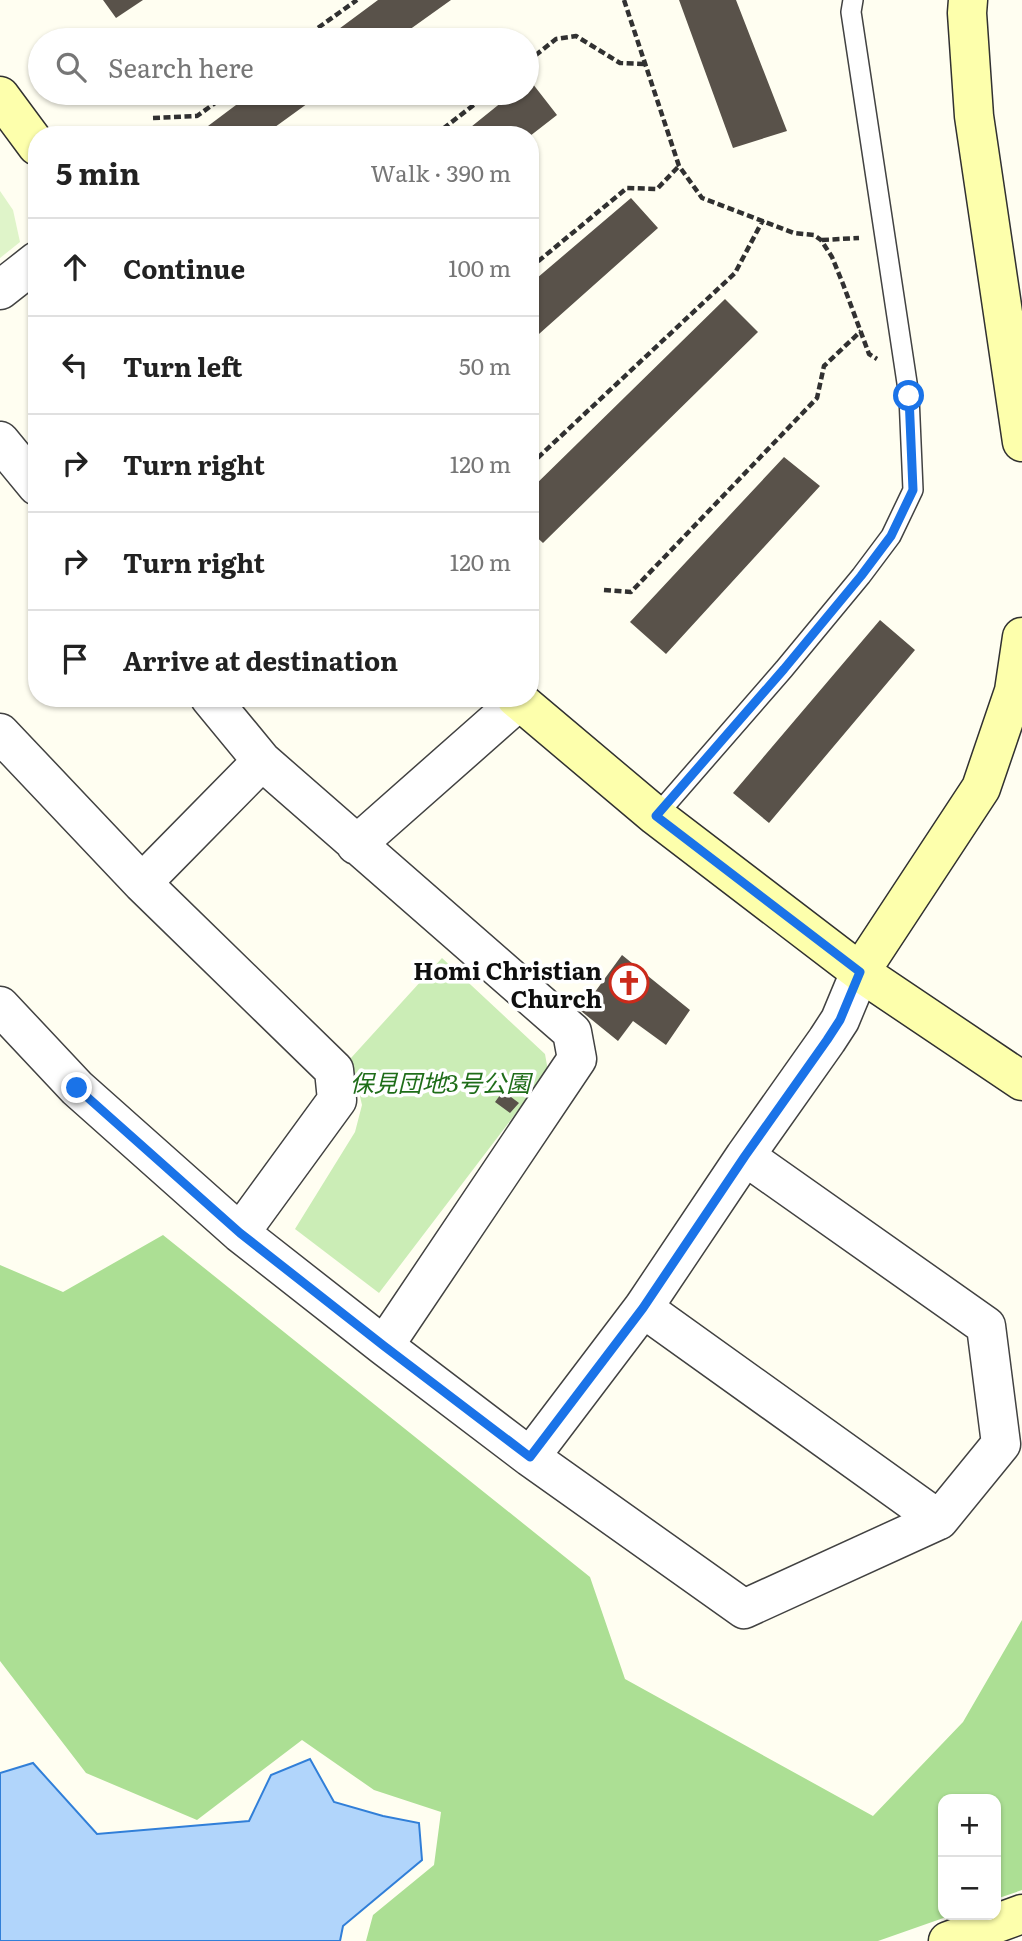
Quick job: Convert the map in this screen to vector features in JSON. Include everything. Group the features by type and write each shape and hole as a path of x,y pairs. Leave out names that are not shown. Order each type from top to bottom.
{"street":[{"path":"968,0 974,116 1022,442"},
{"path":"0,96 28,134"},
{"path":"0,289 28,268"},
{"path":"0,441 28,475"},
{"path":"530,1457 643,1308 840,1020 860,972 981,788 1014,691 1022,637"},
{"path":"218,707 262,761 572,1032 577,1059 384,1346"},
{"path":"356,845 508,707"},
{"path":"527,707 656,816 860,972 1022,1081"},
{"path":"0,733 142,883 334,1070 337,1100 240,1233"},
{"path":"142,883 262,761"},
{"path":"0,1006 77,1088 240,1233 530,1457 744,1609 939,1520 1002,1444 986,1326 745,1156"},
{"path":"643,1308 939,1520"},
{"path":"948,1941 1022,1914"}],"lane":[{"path":"656,816 861,576 891,536 913,490 909,396 851,12 853,0"}],"path":[{"path":"318,28 357,0"},
{"path":"624,0 679,166 702,198 794,233 814,235 821,240 832,257 869,354 877,359 885,358"},
{"path":"539,52 556,39 576,36 620,63 645,64"},
{"path":"153,118 197,116 212,105"},
{"path":"446,126 473,105"},
{"path":"539,261 627,188 657,189 679,166"},
{"path":"539,457 735,273 763,220"},
{"path":"821,240 861,238"},
{"path":"604,590 631,592 817,398 824,366 861,331"}],"green space":[{"path":"0,191 13,210 20,242 0,258"},
{"name":"保見団地3号公園","path":"442,958 545,1054 548,1071 379,1293 295,1229 355,1132 362,1105 351,1058"},
{"path":"163,1235 590,1577 625,1679 873,1816 963,1722 1022,1620 1022,1890 1001,1897 1001,1794 938,1794 938,1920 878,1941 366,1941 373,1915 434,1865 441,1812 374,1790 302,1740 197,1820 86,1773 0,1661 0,1265 63,1292"}],"water":[{"path":"310,1759 334,1802 419,1823 422,1860 343,1926 340,1941 0,1941 0,1773 33,1763 97,1834 249,1821 271,1775"}],"building":[{"path":"103,0 143,0 116,18"},
{"path":"378,0 451,0 412,28 340,28"},
{"path":"679,0 736,0 787,131 733,148"},
{"path":"539,92 557,115 539,129 539,126 472,126 498,105 539,105"},
{"path":"236,105 305,105 276,126 208,126"},
{"path":"631,198 658,228 539,334 539,276"},
{"path":"725,299 758,332 543,543 539,539 539,481"},
{"path":"784,457 820,486 666,654 630,622"},
{"path":"880,620 915,650 769,823 733,793"},
{"name":"Homi Christian Church","path":"622,955 690,1010 666,1045 633,1021 618,1041 581,1011"},
{"path":"503,1091 519,1103 510,1113 495,1102"}],"place":[{"name":"Homi Christian Church","path":"629,983"}],"route":[{"path":"77,1088 240,1233 530,1457 643,1308 827,1040 840,1020 860,972 656,816 784,669 891,536 913,490 909,396"}]}
